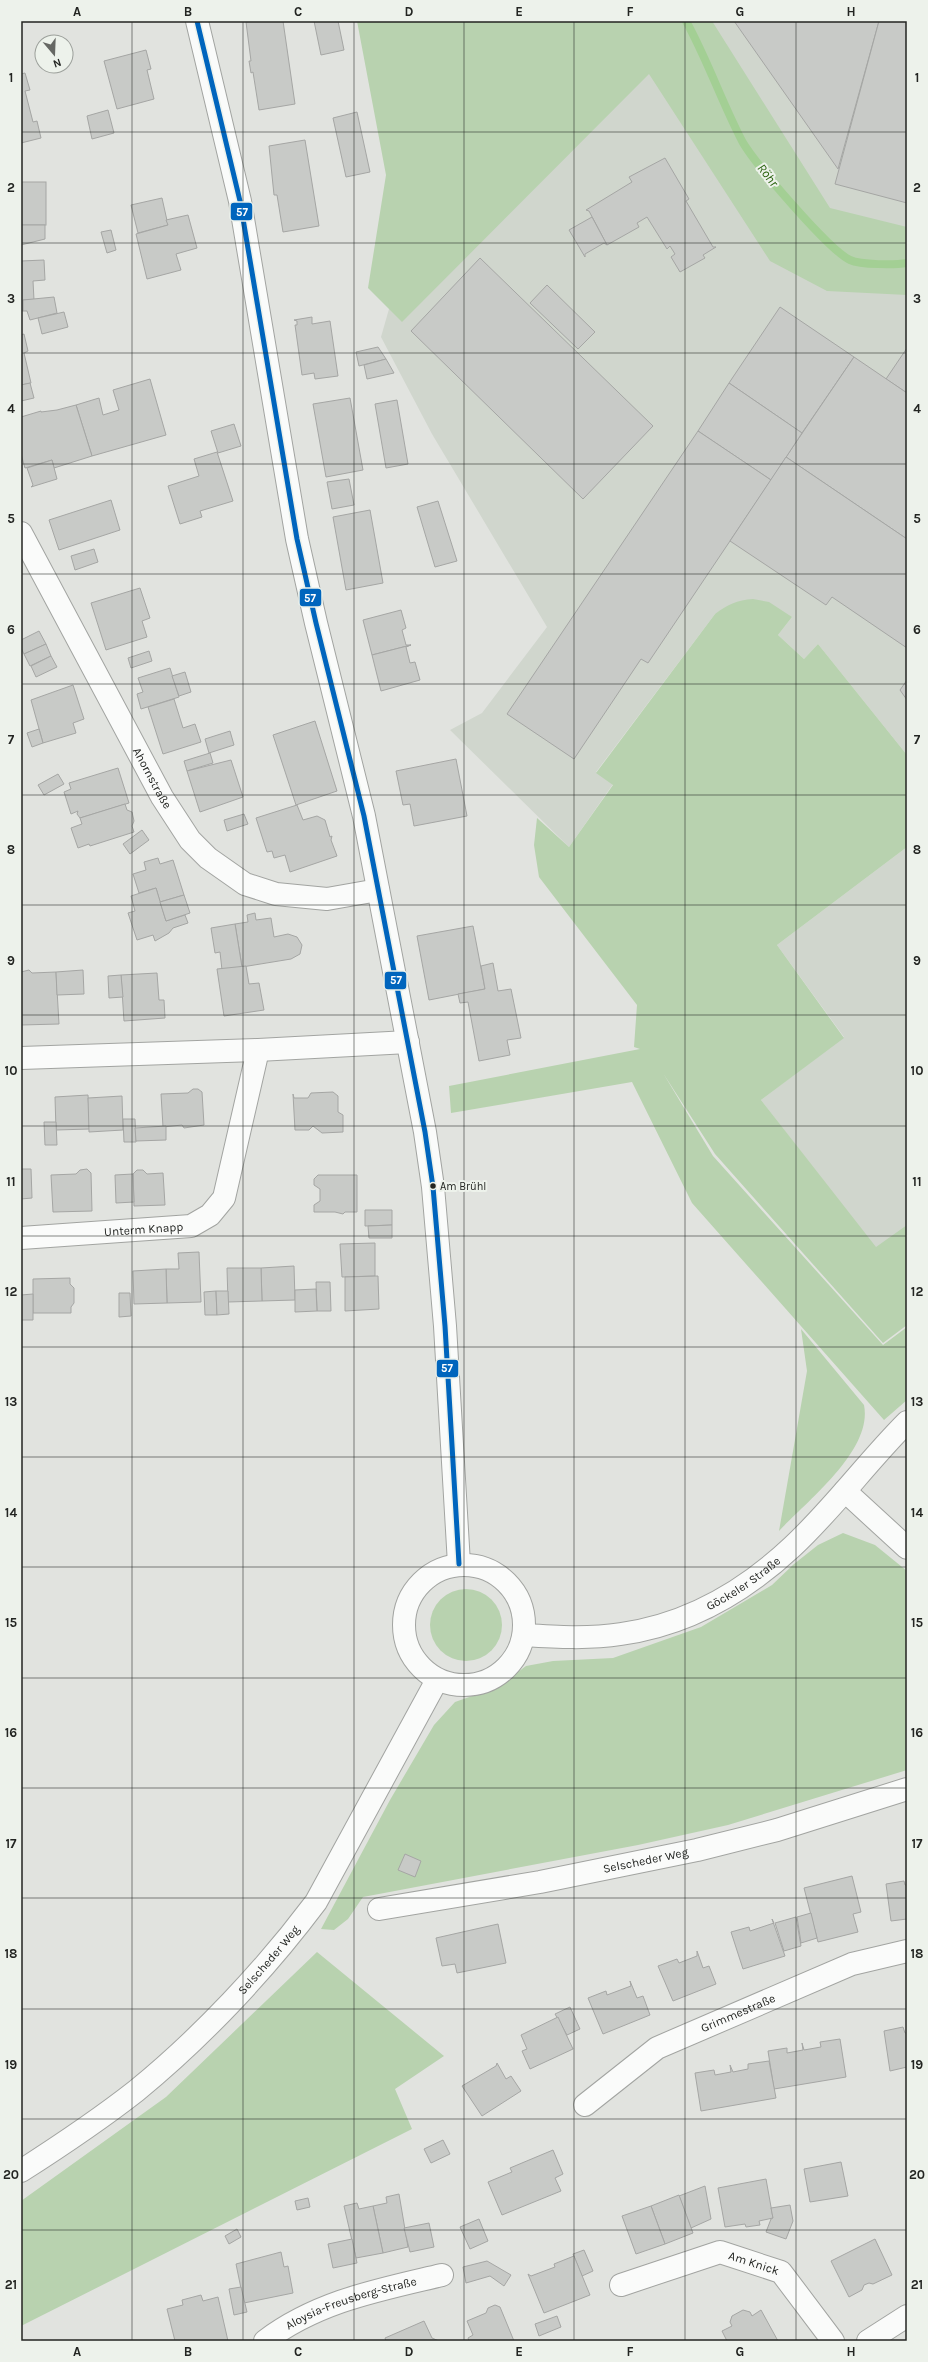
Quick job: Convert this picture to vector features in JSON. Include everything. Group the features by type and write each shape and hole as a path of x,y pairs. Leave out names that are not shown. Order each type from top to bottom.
{"street":[{"path":"197,21 240,201 297,539 316,623 364,816 408,1042 433,1187 445,1326 459,1564"},
{"name":"Ahornstraße","path":"21,533 162,797 195,844 226,872 245,884 276,894 327,899 378,890"},
{"path":"21,1058 258,1050 408,1042"},
{"name":"Unterm Knapp","path":"21,1238 191,1226 210,1215 224,1198 258,1050"},
{"name":"Göckeler Straße","path":"524,1635 571,1637 621,1634 670,1623 708,1606 754,1580 792,1547 845,1491 881,1448 907,1422"},
{"path":"845,1491 907,1548"},
{"path":"459,1564 484,1568 501,1577 514,1590 521,1604 525,1619 524,1635 517,1656 507,1668 495,1677 476,1685 463,1685 437,1680 420,1668 409,1651 404,1635 403,1619 408,1603 416,1588 426,1578 439,1570 459,1564"},
{"name":"Selscheder Weg","path":"21,2171 66,2142 135,2091 176,2056 241,1992 297,1928 316,1902 437,1680"},
{"name":"Selscheder Weg","path":"379,1909 540,1882 697,1850 777,1830 907,1789"},
{"name":"Grimmestraße","path":"585,2105 657,2048 852,1964 907,1951"},
{"name":"Am Knick","path":"621,2285 720,2252 781,2272 833,2341"},
{"name":"Aloysia-Freusberg-Straße","path":"265,2341 291,2322 311,2312 368,2293 442,2275"},
{"path":"868,2341 907,2316"}],"shaded area":[{"path":"659,21 907,21 907,755 818,644 804,659 778,635 792,617 715,614 596,772 613,784 569,847 450,730 482,713 547,627 432,434 381,337 389,309"},
{"path":"907,847 907,1227 876,1249 761,1100 844,1037 777,945"}],"green space":[{"path":"357,21 712,21 830,208 907,227 907,295 827,291 770,261 649,74 402,322 368,288 386,175"},
{"path":"753,599 769,602 792,617 778,635 804,659 818,644 907,755 907,847 777,945 844,1038 761,1100 876,1247 907,1225 907,1325 883,1343 715,1154 663,1073 713,1156 883,1345 907,1327 907,1400 884,1420 692,1203 632,1082 451,1113 449,1086 640,1049 634,1047 637,1005 539,877 534,845 537,818 569,847 613,785 596,773 715,614 742,600"},
{"path":"801,1329 864,1405 864,1422 859,1439 849,1456 836,1473 779,1531 807,1371"},
{"path":"843,1533 875,1545 907,1571 907,1770 728,1825 638,1845 363,1897 348,1919 334,1930 321,1929 390,1800 434,1725 455,1702 498,1687 526,1666 553,1661 613,1658 701,1627 772,1585 794,1564 818,1545"},
{"path":"459,1589 473,1589 480,1591 492,1599 500,1611 502,1625 500,1639 492,1651 480,1659 473,1661 459,1661 452,1659 440,1651 432,1639 430,1632 430,1618 432,1611 440,1599 452,1591"},
{"path":"317,1952 444,2056 395,2089 412,2129 21,2326 21,2201 166,2097"}],"building":[{"path":"283,21 295,104 259,110 253,72 251,73 249,61 251,61 246,22"},
{"path":"314,21 338,21 344,50 321,55"},
{"path":"734,21 879,21 838,169"},
{"path":"879,21 907,21 907,203 835,184"},
{"path":"146,50 151,69 147,70 154,99 117,109 104,61"},
{"path":"25,73 30,90 25,91 33,122 37,121 41,138 21,143 21,74"},
{"path":"108,110 114,133 92,139 87,116"},
{"path":"357,112 370,172 346,177 333,118"},
{"path":"305,140 319,226 283,232 277,195 274,195 269,146"},
{"path":"665,158 689,199 686,201 713,247 716,247 703,255 705,258 680,272 671,257 675,254 670,246 667,249 647,217 637,223 639,227 607,245 589,211 586,210 632,182 629,177"},
{"path":"21,182 46,182 46,225 21,225"},
{"path":"162,198 168,225 138,233 131,205"},
{"path":"188,215 197,248 176,254 181,270 147,279 136,234 168,225 166,220"},
{"path":"592,217 607,245 604,243 585,254 585,257 569,230"},
{"path":"21,225 45,225 45,239 21,245"},
{"path":"111,230 116,250 107,253 101,232"},
{"path":"480,258 653,426 583,499 411,331"},
{"path":"44,260 45,280 33,281 34,300 23,300 23,311 21,311 21,261"},
{"path":"547,285 595,332 578,349 530,303"},
{"path":"54,297 57,313 30,320 27,311 23,311 23,300"},
{"path":"780,307 854,357 802,433 729,383"},
{"path":"64,312 68,327 42,334 38,318"},
{"path":"312,317 312,324 330,321 338,376 315,379 314,373 302,375 295,325 297,325 297,321 294,320"},
{"path":"24,334 28,351 24,353 31,383 21,385 21,335"},
{"path":"378,347 386,359 359,366 356,352"},
{"path":"907,348 907,393 886,379"},
{"path":"854,357 907,393 907,539 786,457"},
{"path":"386,359 394,373 367,379 364,365"},
{"path":"150,379 166,435 92,456 76,405 99,398 103,415 119,410 113,390"},
{"path":"30,383 34,398 21,401 21,385"},
{"path":"729,383 802,433 771,480 698,431"},
{"path":"350,398 363,470 326,477 313,404"},
{"path":"397,400 408,464 386,468 375,404"},
{"path":"76,405 92,456 54,468 52,460 25,468 21,454 21,417 41,411 57,410"},
{"path":"234,424 241,446 218,453 211,431"},
{"path":"698,431 771,480 648,663 641,659 574,759 507,714"},
{"path":"217,452 233,501 200,511 202,517 180,524 168,486 199,476 194,459"},
{"path":"786,457 907,539 907,648 832,597 826,605 730,541"},
{"path":"52,460 57,479 31,487 33,485 27,468"},
{"path":"349,479 354,505 332,509 327,482"},
{"path":"111,500 120,530 59,550 49,520"},
{"path":"438,501 457,561 435,567 417,507"},
{"path":"370,510 383,583 346,590 333,517"},
{"path":"94,549 98,562 75,570 71,556"},
{"path":"140,588 150,618 142,621 147,637 106,650 91,603"},
{"path":"401,610 406,628 402,630 406,645 411,645 372,655 363,620"},
{"path":"39,631 46,644 24,654 21,648 21,640"},
{"path":"46,644 51,656 30,666 24,654"},
{"path":"411,645 406,647 410,663 415,662 420,680 381,691 372,655"},
{"path":"149,651 152,661 131,668 128,658"},
{"path":"51,656 57,667 36,677 31,666"},
{"path":"170,668 179,697 141,709 137,694 143,692 138,678"},
{"path":"185,672 191,692 179,696 172,676"},
{"path":"907,680 907,700 900,690"},
{"path":"73,685 84,719 73,723 76,733 43,743 31,700"},
{"path":"174,699 183,728 195,724 201,742 163,754 148,707"},
{"path":"315,721 337,791 296,805 273,735"},
{"path":"39,729 43,743 32,747 27,733"},
{"path":"230,731 234,745 209,753 205,739"},
{"path":"210,753 213,763 187,771 184,761"},
{"path":"456,759 467,816 414,826 410,804 403,805 396,771"},
{"path":"231,760 243,797 200,812 187,771"},
{"path":"118,768 129,803 80,818 77,814 78,811 71,814 64,792 71,789 69,783"},
{"path":"58,774 64,784 44,795 38,785"},
{"path":"125,804 127,810 132,812 134,821 132,826 134,832 90,846 89,844 78,848 71,828 82,824 80,818"},
{"path":"297,805 303,820 317,816 325,820 330,837 332,836 331,840 337,856 290,872 285,855 274,858 272,851 267,852 256,818"},
{"path":"244,814 248,824 227,831 224,820"},
{"path":"142,830 149,840 130,854 123,844"},
{"path":"158,858 160,864 173,860 184,895 160,902 156,888 139,893 133,874 146,870 144,862"},
{"path":"156,888 166,921 185,915 188,923 173,928 169,933 155,941 153,935 137,940 128,913 135,911 131,896"},
{"path":"184,895 190,913 166,921 160,902"},
{"path":"255,913 256,920 271,918 274,937 288,934 297,937 302,945 300,954 291,959 242,967 235,924 248,922 247,915"},
{"path":"235,924 242,967 222,970 220,952 215,953 211,928"},
{"path":"473,926 485,989 429,1000 417,936"},
{"path":"493,963 498,991 511,989 521,1038 507,1040 510,1055 479,1061 468,1002 460,1003 458,994 485,989 481,966"},
{"path":"246,966 249,984 259,983 264,1010 224,1016 217,969"},
{"path":"29,970 32,973 56,972 59,1024 21,1025 21,972"},
{"path":"83,970 84,994 57,995 56,972"},
{"path":"157,973 159,1000 164,1000 165,1018 124,1021 121,975"},
{"path":"121,975 123,997 109,998 108,976"},
{"path":"193,1089 198,1089 202,1092 204,1125 184,1128 182,1125 163,1127 161,1094 188,1093"},
{"path":"333,1092 338,1096 338,1112 343,1115 343,1132 322,1133 313,1126 309,1130 295,1130 293,1094 294,1098 308,1098 311,1093"},
{"path":"88,1095 90,1129 56,1130 55,1097"},
{"path":"122,1096 123,1130 89,1132 88,1098"},
{"path":"123,1119 135,1119 136,1142 124,1142"},
{"path":"44,1122 56,1122 57,1145 45,1145"},
{"path":"166,1126 166,1140 136,1141 135,1128"},
{"path":"21,1169 31,1169 32,1198 21,1199"},
{"path":"87,1169 91,1173 92,1211 53,1212 51,1175 76,1174 80,1170"},
{"path":"137,1170 143,1170 147,1174 163,1173 165,1205 134,1206 133,1174"},
{"path":"133,1174 134,1202 116,1203 115,1175"},
{"path":"318,1175 357,1175 357,1212 345,1212 343,1214 335,1212 314,1212 314,1205 320,1201 320,1189 314,1185 314,1179"},
{"path":"365,1210 392,1210 392,1225 365,1226"},
{"path":"392,1225 392,1238 369,1238 368,1226"},
{"path":"375,1243 375,1276 342,1277 340,1244"},
{"path":"199,1252 201,1302 167,1303 166,1269 179,1269 178,1253"},
{"path":"294,1266 295,1300 262,1301 261,1268"},
{"path":"227,1268 261,1268 262,1301 228,1302"},
{"path":"166,1269 167,1303 134,1304 133,1271"},
{"path":"378,1276 379,1309 345,1311 345,1277"},
{"path":"70,1278 70,1284 74,1288 74,1303 71,1307 71,1313 33,1313 33,1279"},
{"path":"316,1282 330,1282 331,1311 317,1311"},
{"path":"316,1289 317,1311 295,1312 295,1290"},
{"path":"216,1291 217,1315 205,1315 204,1292"},
{"path":"216,1291 228,1291 229,1314 217,1315"},
{"path":"119,1293 130,1293 131,1316 119,1317"},
{"path":"33,1294 33,1320 21,1320 21,1295"},
{"path":"405,1854 421,1861 415,1877 398,1870"},
{"path":"852,1876 861,1912 853,1914 858,1932 818,1942 804,1888"},
{"path":"904,1881 905,1885 907,1885 907,1919 891,1921 886,1884"},
{"path":"811,1913 817,1938 801,1943 797,1917"},
{"path":"796,1917 801,1946 784,1951 775,1923"},
{"path":"773,1923 785,1956 743,1969 731,1932 749,1927 750,1931"},
{"path":"498,1924 506,1963 457,1973 455,1964 442,1966 436,1938"},
{"path":"697,1951 703,1968 709,1966 716,1984 673,2001 658,1966 677,1959 679,1963 697,1956"},
{"path":"630,1981 637,1998 643,1996 650,2015 603,2034 588,1998 606,1991 607,1995 631,1986"},
{"path":"570,2007 580,2029 567,2035 555,2014"},
{"path":"558,2017 573,2049 530,2069 522,2051 527,2049 521,2035"},
{"path":"903,2027 905,2033 907,2033 907,2067 890,2071 884,2031"},
{"path":"840,2039 846,2077 774,2089 768,2051 787,2048 787,2053 803,2050 802,2043 804,2050 821,2047 820,2042"},
{"path":"769,2061 776,2098 701,2111 695,2073 714,2070 715,2075 731,2072 730,2065 733,2072 748,2069 748,2064"},
{"path":"497,2063 506,2079 511,2076 521,2091 482,2116 462,2086 496,2066"},
{"path":"443,2140 450,2154 431,2163 424,2149"},
{"path":"553,2150 563,2174 555,2178 561,2191 502,2215 488,2182 512,2172 510,2168"},
{"path":"841,2162 848,2196 810,2202 804,2169"},
{"path":"766,2179 773,2218 759,2221 760,2225 746,2227 745,2224 725,2227 718,2188"},
{"path":"705,2186 711,2219 691,2228 679,2196"},
{"path":"399,2194 408,2247 383,2253 373,2206 387,2203 386,2197"},
{"path":"679,2195 693,2233 665,2244 651,2206"},
{"path":"308,2198 310,2207 297,2210 295,2201"},
{"path":"357,2203 359,2209 373,2206 383,2253 356,2258 344,2206"},
{"path":"790,2205 793,2221 786,2239 766,2232 771,2219 773,2218 771,2208"},
{"path":"651,2206 665,2244 636,2254 622,2216"},
{"path":"479,2219 488,2241 470,2249 460,2227"},
{"path":"429,2223 434,2247 410,2252 404,2228"},
{"path":"237,2229 241,2237 229,2244 225,2236"},
{"path":"352,2239 357,2263 333,2268 328,2244"},
{"path":"875,2239 892,2275 873,2284 869,2283 864,2285 862,2290 849,2297 831,2261"},
{"path":"584,2250 593,2271 582,2276 573,2254"},
{"path":"281,2252 284,2267 288,2266 293,2293 244,2303 236,2264"},
{"path":"574,2256 590,2295 544,2313 528,2274 531,2276 555,2267 554,2264"},
{"path":"487,2261 511,2275 504,2286 490,2276 466,2283 463,2267"},
{"path":"241,2287 247,2312 234,2315 229,2289"},
{"path":"201,2295 203,2301 218,2297 228,2341 175,2341 167,2309 183,2305 182,2300"},
{"path":"495,2305 500,2307 514,2341 469,2341 468,2338 473,2335 467,2321 486,2313 488,2308"},
{"path":"743,2310 750,2312 752,2316 761,2310 778,2341 727,2341 722,2331 732,2326 730,2322 732,2316"},
{"path":"557,2316 561,2327 539,2336 535,2324"},
{"path":"424,2321 432,2338 439,2341 386,2341 385,2338"}],"waterway":[{"name":"Röhr","path":"686,21 701,50 741,139 759,166 809,223 840,253 850,260 855,262 878,264 907,263"}],"transit line":[{"name":"57","path":"197,21 240,201 297,539 316,623 364,816 425,1132 433,1187 445,1326 459,1564"}],"place":[{"name":"Am Brühl","path":"433,1186"}]}
